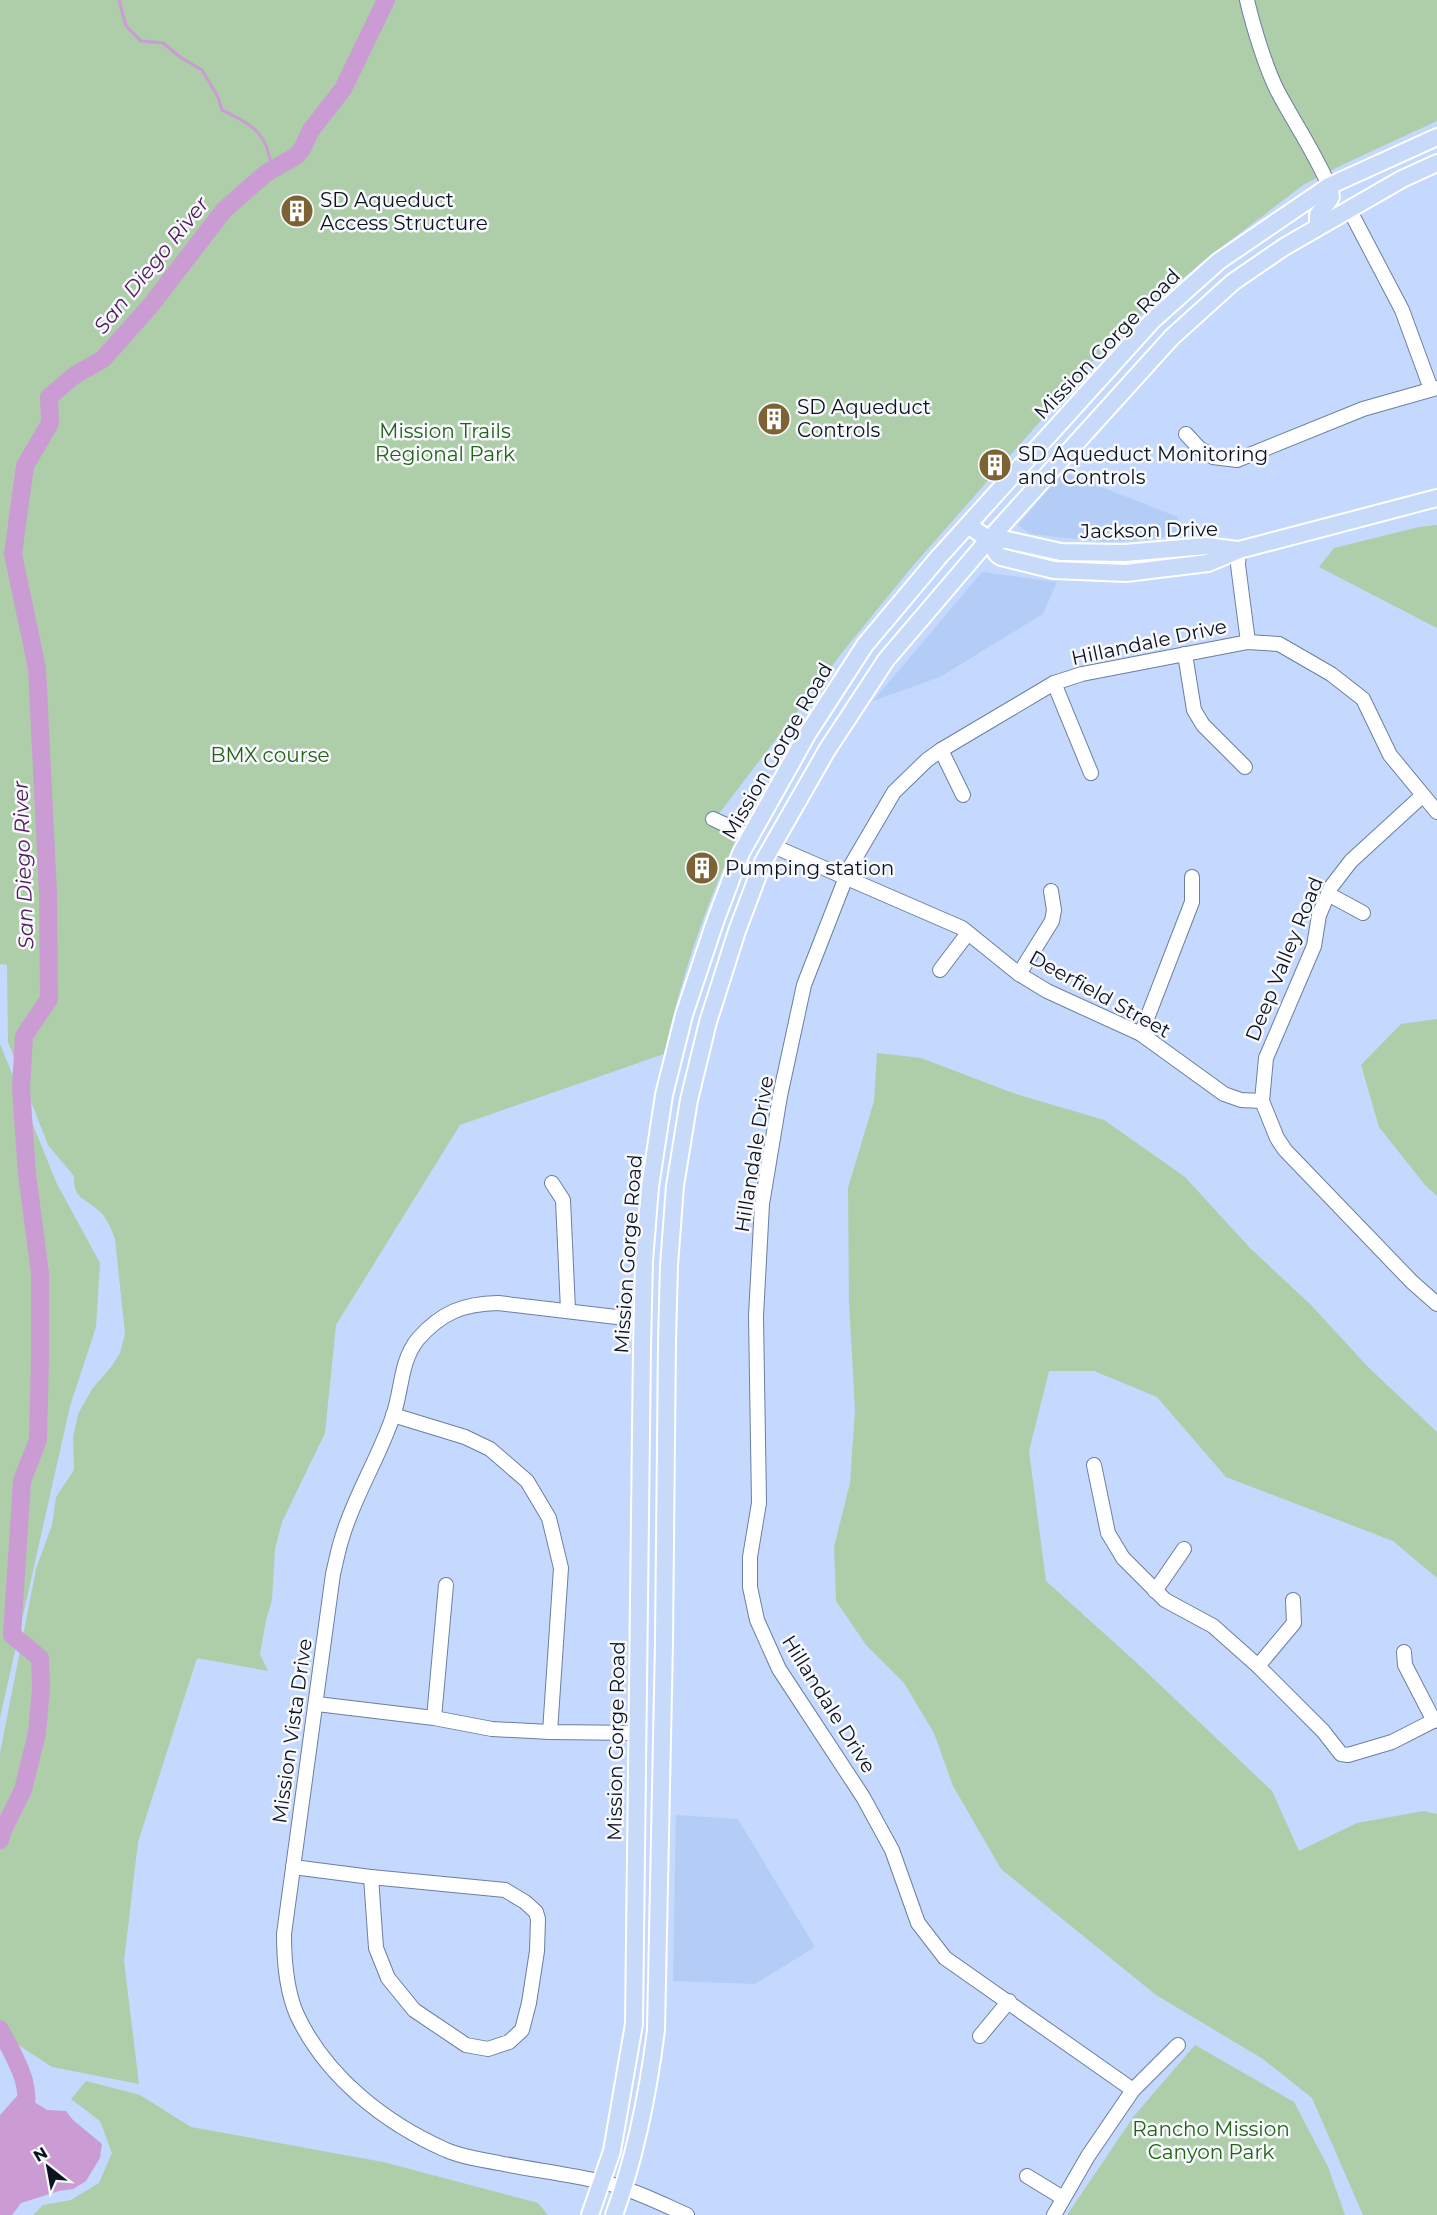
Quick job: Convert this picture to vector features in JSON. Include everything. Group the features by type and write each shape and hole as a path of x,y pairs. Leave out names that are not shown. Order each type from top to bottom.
{"main road":[{"name":"Mission Gorge Road","path":"590,2215 612,2151 634,2024 642,1320 650,1187 664,1095 687,1004 741,853 808,733 865,645 968,525 1153,320 1219,261 1329,186 1437,137"},
{"path":"614,2215 631,2168 648,2092 656,2030 667,1342 669,1265 675,1186 689,1100 708,1022 737,931 763,862 827,750 886,660 988,539 1172,337 1233,282 1318,227 1402,179 1437,163"},
{"path":"1318,227 1318,215 1331,197 1329,186"},
{"name":"Jackson Drive","path":"968,525 988,539 1007,540 1061,552 1125,553 1206,546 1239,550 1437,498"}],"street":[{"path":"1247,0 1277,90 1329,186"},
{"path":"1186,434 1199,448 1213,457 1237,460 1363,409 1434,389 1402,310 1349,209"},
{"path":"1239,550 1238,565 1248,642"},
{"name":"Hillandale Drive","path":"1133,2090 945,1958 918,1923 892,1850 863,1797 779,1669 757,1620 750,1587 750,1557 759,1503 756,1316 762,1204 780,1096 804,985 845,878 894,792 927,760 941,750 1054,683 1082,674 1248,642 1279,644 1331,674 1362,699 1390,755 1437,812"},
{"path":"1185,654 1194,710 1203,725 1245,767"},
{"path":"1054,683 1091,773"},
{"path":"941,750 963,795"},
{"name":"Deep Valley Road","path":"1262,1101 1266,1058 1314,946 1319,915 1331,886 1351,861 1422,796"},
{"path":"713,819 750,836"},
{"name":"Deerfield Street","path":"773,846 962,928 1019,974 1047,991 1141,1034 1224,1094 1241,1100 1262,1101"},
{"path":"1141,1034 1192,902 1192,877"},
{"path":"1019,974 1052,921 1054,910 1051,891"},
{"path":"1328,894 1363,913"},
{"path":"940,970 968,933"},
{"path":"1262,1101 1277,1138 1285,1150 1412,1282 1437,1304"},
{"path":"552,1183 562,1200 568,1310"},
{"name":"Mission Vista Drive","path":"642,1320 568,1310 475,1303 435,1322 417,1341 403,1370 393,1415 342,1537 333,1574 284,1934 284,1957 287,1981 297,2014 320,2055 340,2077 379,2112 447,2151 472,2158 602,2182 687,2215"},
{"path":"393,1415 465,1437 490,1449 527,1481 549,1518 561,1568 550,1732"},
{"path":"1094,1465 1108,1533 1123,1558 1165,1600 1213,1626 1258,1666 1323,1731 1341,1754 1348,1755 1392,1742 1435,1720 1405,1665 1404,1652"},
{"path":"1155,1591 1184,1549"},
{"path":"434,1718 446,1585"},
{"path":"1258,1666 1294,1623 1293,1600"},
{"path":"317,1704 434,1718 492,1729 637,1733"},
{"path":"293,1867 505,1890 525,1902 536,1912 538,1919 537,1951 529,2003 522,2030 509,2042 488,2049 466,2044 414,2010 388,1978 376,1948 371,1877"},
{"path":"980,2036 1009,2001"},
{"path":"1054,2215 1088,2156 1133,2090 1178,2044"},
{"path":"1027,2176 1064,2198"}],"shaded area":[{"path":"1063,472 1178,517 1176,534 1155,539 1103,542 1030,534 1018,525"},
{"path":"982,572 1057,582 1043,614 940,677 873,701"},
{"path":"676,1815 738,1819 815,1947 755,1984 673,1981"},
{"path":"17,2096 26,2097 47,2110 66,2111 73,2120 102,2144 100,2158 86,2181 73,2189 21,2203 12,2215 0,2215 0,2115"}],"green space":[{"name":"Mission Trails Regional Park","path":"0,0 1437,0 1437,121 1303,185 1201,263 1102,351 911,568 845,649 711,824 737,838 694,944 664,1054 460,1125 336,1325 325,1433 282,1522 275,1549 272,1600 260,1654 268,1671 197,1658 138,1842 124,1961 139,2084 52,2067 0,2033 0,1753 36,1569 52,1525 56,1497 74,1470 73,1437 78,1414 92,1389 120,1353 125,1334 115,1239 106,1219 77,1193 74,1176 48,1145 8,1042 7,965 0,964"},
{"path":"1437,525 1437,628 1319,567 1334,548 1419,527"},
{"path":"1437,1019 1437,1196 1425,1185 1379,1127 1361,1065 1401,1024"},
{"path":"0,1044 57,1184 100,1263 96,1327 70,1406 0,1718"},
{"path":"877,1053 921,1058 1013,1093 1104,1120 1185,1177 1250,1248 1311,1305 1369,1368 1437,1432 1437,1578 1393,1541 1226,1477 1157,1397 1094,1371 1049,1371 1029,1451 1046,1581 1138,1664 1272,1791 1299,1851 1357,1823 1424,1811 1437,1814 1437,2215 1363,2215 1312,2098 1263,2059 1156,1995 1001,1869 953,1786 934,1733 904,1683 866,1645 836,1601 834,1547 850,1483 855,1410 849,1303 848,1188 874,1101"},
{"name":"Rancho Mission Canyon Park","path":"1195,2045 1294,2102 1328,2167 1345,2215 1067,2215 1134,2116"},
{"path":"86,2081 140,2095 191,2127 383,2162 538,2203 548,2215 33,2215 43,2205 71,2200 99,2183 112,2153 100,2121 71,2099"}],"waterway":[{"path":"119,0 126,26 141,41 163,43 180,57 202,70 218,97 222,110 251,126 262,139 267,147 272,170"},
{"name":"San Diego River","path":"0,1840 23,1790 37,1733 41,1688 40,1658 12,1635 22,1481 38,1440 40,1358 40,1273 27,1174 21,1088 24,1036 49,999 48,893 37,668 13,554 25,466 50,423 49,397 75,375 103,359 151,305 224,210 265,174 296,156 302,149 311,130 343,89 386,0"},
{"name":"San Diego River","path":"0,2029 22,2073 25,2085 26,2108 22,2120"}],"place":[{"name":"SD Aqueduct Access Structure","path":"297,211"},
{"name":"SD Aqueduct Controls","path":"774,419"},
{"name":"SD Aqueduct Monitoring and Controls","path":"995,465"},
{"name":"Pumping station","path":"702,868"}],"park label":[{"name":"BMX course","path":"270,755"}]}
